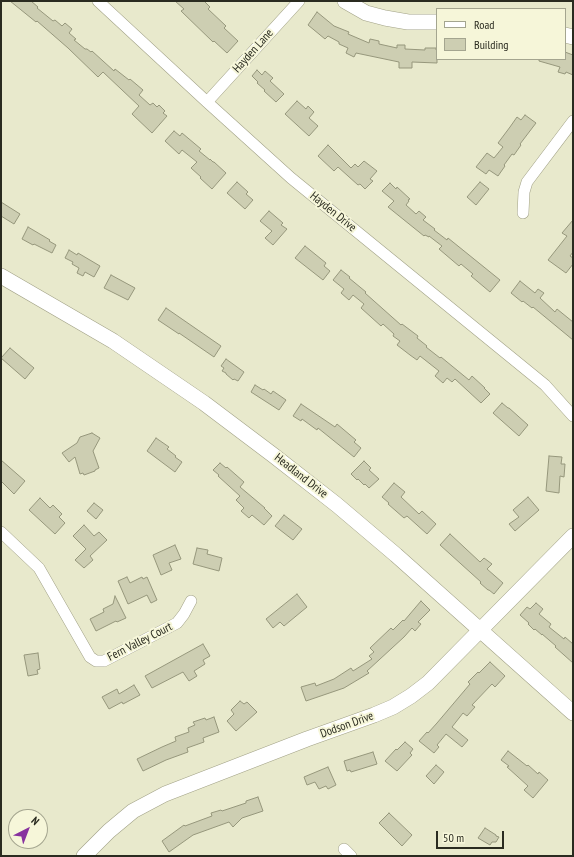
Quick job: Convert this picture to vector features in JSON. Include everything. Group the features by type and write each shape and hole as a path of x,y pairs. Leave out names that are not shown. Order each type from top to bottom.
{"main road":[{"path":"345,1 366,13 385,18 408,22 436,22"},
{"name":"Headland Drive","path":"1,276 113,341 210,408 273,455 337,505 396,555 573,713"},
{"name":"Dodson Drive","path":"84,856 109,831 133,811 165,794 307,739 374,715 393,707 411,696 428,683 573,536"}],"street":[{"name":"Hayden Drive","path":"98,1 291,178 545,385 573,416"},
{"name":"Hayden Lane","path":"207,102 299,1"},
{"path":"523,213 524,192 527,182 573,121"},
{"name":"Fern Valley Court","path":"1,532 38,568 90,657 96,661 104,661 177,623 191,602"}],"building":[{"path":"10,1 31,1 53,21 55,20 62,26 65,23 72,29 69,33 76,39 74,40 85,49 91,52 92,51 114,71 115,69 129,80 130,79 143,90 139,95 150,105 153,103 157,107 159,105 165,111 163,113 167,116 152,133 132,114 139,106 103,72 98,77 37,21 36,22"},
{"path":"175,1 204,1 210,7 208,9 226,26 224,28 238,41 227,53 214,41 213,42 181,11 184,9"},
{"path":"317,12 334,26 369,43 370,39 379,41 379,44 397,48 397,45 405,45 405,49 425,50 425,48 436,48 437,63 412,62 412,68 399,68 399,62 356,53 354,57 346,53 348,48 339,44 339,42 328,36 325,39 308,25"},
{"path":"566,52 573,55 573,75 566,72 565,74 558,72 560,67 539,61 566,60"},
{"path":"257,70 262,75 265,71 273,78 270,81 284,94 276,102 264,91 265,90 252,76"},
{"path":"297,101 306,109 308,106 314,112 309,118 318,126 309,136 285,114"},
{"path":"525,115 536,123 520,144 521,145 514,155 512,154 504,165 505,166 498,176 489,170 486,174 476,167 487,153 494,158 503,147 498,143 517,117 521,120"},
{"path":"174,131 180,136 182,133 201,149 199,151 226,173 212,189 191,168 197,162 182,150 179,154 165,141"},
{"path":"328,145 351,168 355,164 358,167 364,161 377,171 370,179 373,181 365,189 360,184 358,185 338,167 334,171 318,156"},
{"path":"237,182 248,192 246,194 253,200 245,209 227,193"},
{"path":"480,182 489,189 476,205 467,197"},
{"path":"390,183 396,189 397,187 410,199 406,205 416,214 419,211 426,217 423,220 435,229 434,230 447,240 448,238 500,280 490,292 471,276 473,274 461,264 459,266 439,249 442,246 429,236 424,236 388,207 394,201 382,191"},
{"path":"1,202 20,214 14,224 1,216"},
{"path":"269,211 283,223 281,225 287,229 273,245 265,238 272,231 260,221"},
{"path":"573,220 573,252 570,256 573,258 573,264 566,273 548,260 567,236 562,233"},
{"path":"28,227 56,245 52,253 22,239"},
{"path":"305,246 326,263 324,266 330,271 323,280 295,258"},
{"path":"69,250 77,255 78,253 100,266 94,277 85,272 83,276 77,273 79,268 72,264 73,262 65,258"},
{"path":"341,270 401,325 402,324 418,336 417,338 427,346 426,347 469,380 472,376 490,394 481,403 455,379 452,382 447,378 443,383 435,376 439,371 420,356 417,360 397,345 400,341 393,336 394,334 383,324 381,326 361,308 364,304 353,295 349,300 341,293 344,289 333,280"},
{"path":"111,275 135,288 128,300 104,288"},
{"path":"520,281 535,293 538,289 544,293 540,298 555,312 557,309 573,322 573,340 533,307 532,308 523,301 522,302 511,293"},
{"path":"166,308 221,346 214,357 158,320"},
{"path":"10,348 34,368 25,379 1,358"},
{"path":"226,359 244,372 238,381 233,380 222,371 224,368 221,366"},
{"path":"255,385 271,394 273,391 286,400 279,410 251,392"},
{"path":"502,403 528,425 519,436 493,413"},
{"path":"301,404 335,427 337,424 356,440 354,442 361,448 354,457 318,428 317,430 302,419 301,421 293,416"},
{"path":"92,433 100,438 93,451 99,468 84,475 83,473 80,474 75,457 69,462 62,453 77,443 80,437"},
{"path":"156,438 169,447 167,449 182,462 175,472 147,451"},
{"path":"549,456 562,457 561,464 565,464 564,477 560,476 559,493 546,491"},
{"path":"1,460 25,481 14,494 1,481"},
{"path":"364,461 371,468 369,470 379,479 369,488 351,474"},
{"path":"220,463 226,468 227,467 244,482 240,487 265,508 272,516 264,525 252,515 249,518 241,511 244,508 236,500 240,496 213,470"},
{"path":"394,483 405,492 401,497 419,514 422,511 436,524 427,534 407,516 404,518 382,497"},
{"path":"528,497 539,510 515,531 509,524 519,517 513,510"},
{"path":"40,498 50,508 53,505 62,514 59,517 65,523 55,534 29,510"},
{"path":"94,503 103,510 96,519 87,511"},
{"path":"284,515 302,529 293,540 275,526"},
{"path":"84,525 94,536 99,532 107,540 90,556 93,560 84,568 75,560 86,549 73,536"},
{"path":"450,534 480,562 484,558 492,564 487,569 503,583 494,594 480,583 481,582 440,545"},
{"path":"175,545 181,559 169,563 172,570 161,575 153,555"},
{"path":"197,548 208,550 207,554 222,558 219,571 193,564"},
{"path":"127,577 130,583 142,577 143,579 147,577 157,600 151,603 147,595 128,604 118,581"},
{"path":"297,594 307,607 284,626 280,622 273,628 266,619"},
{"path":"115,596 126,618 117,622 116,621 96,631 90,619 104,612 103,609 113,604"},
{"path":"421,601 430,610 418,622 421,624 415,631 412,628 367,671 369,673 344,688 306,701 301,687 315,683 316,686 334,679 351,668 353,671 372,659 369,656 374,652 370,648 391,628 393,630 403,620 404,621"},
{"path":"536,603 543,609 539,614 551,624 549,627 573,644 573,663 542,634 535,629 534,630 520,615 527,607 530,609"},
{"path":"203,644 210,656 203,660 205,664 194,671 197,676 189,681 183,672 152,688 145,676"},
{"path":"38,653 40,669 37,670 38,674 28,676 24,655"},
{"path":"490,662 505,676 495,687 492,684 472,705 475,707 467,716 463,713 452,727 468,740 462,747 446,734 437,745 439,747 434,753 419,741 437,723 470,684 468,682"},
{"path":"134,685 140,695 123,704 122,702 109,709 102,697 117,689 119,694"},
{"path":"240,701 244,704 247,702 257,712 236,731 227,721 234,714 231,710"},
{"path":"214,717 219,732 203,738 204,742 187,748 188,752 143,771 137,759 176,741 175,737 189,732 188,728 195,725 193,722"},
{"path":"405,742 413,749 410,753 412,755 397,771 385,761"},
{"path":"508,751 548,780 533,798 524,790 528,786 507,767 509,766 501,760"},
{"path":"373,752 377,764 351,772 350,770 347,771 344,761"},
{"path":"436,765 444,772 434,784 426,776"},
{"path":"328,767 336,785 328,789 326,786 319,789 315,782 307,785 304,777"},
{"path":"258,797 263,811 242,818 233,827 229,822 193,835 169,852 162,841 184,825 185,826 212,816 211,813 246,803 246,801"},
{"path":"389,813 412,835 402,846 379,823"},
{"path":"485,828 499,837 496,842 492,842 490,845 478,838"}]}
